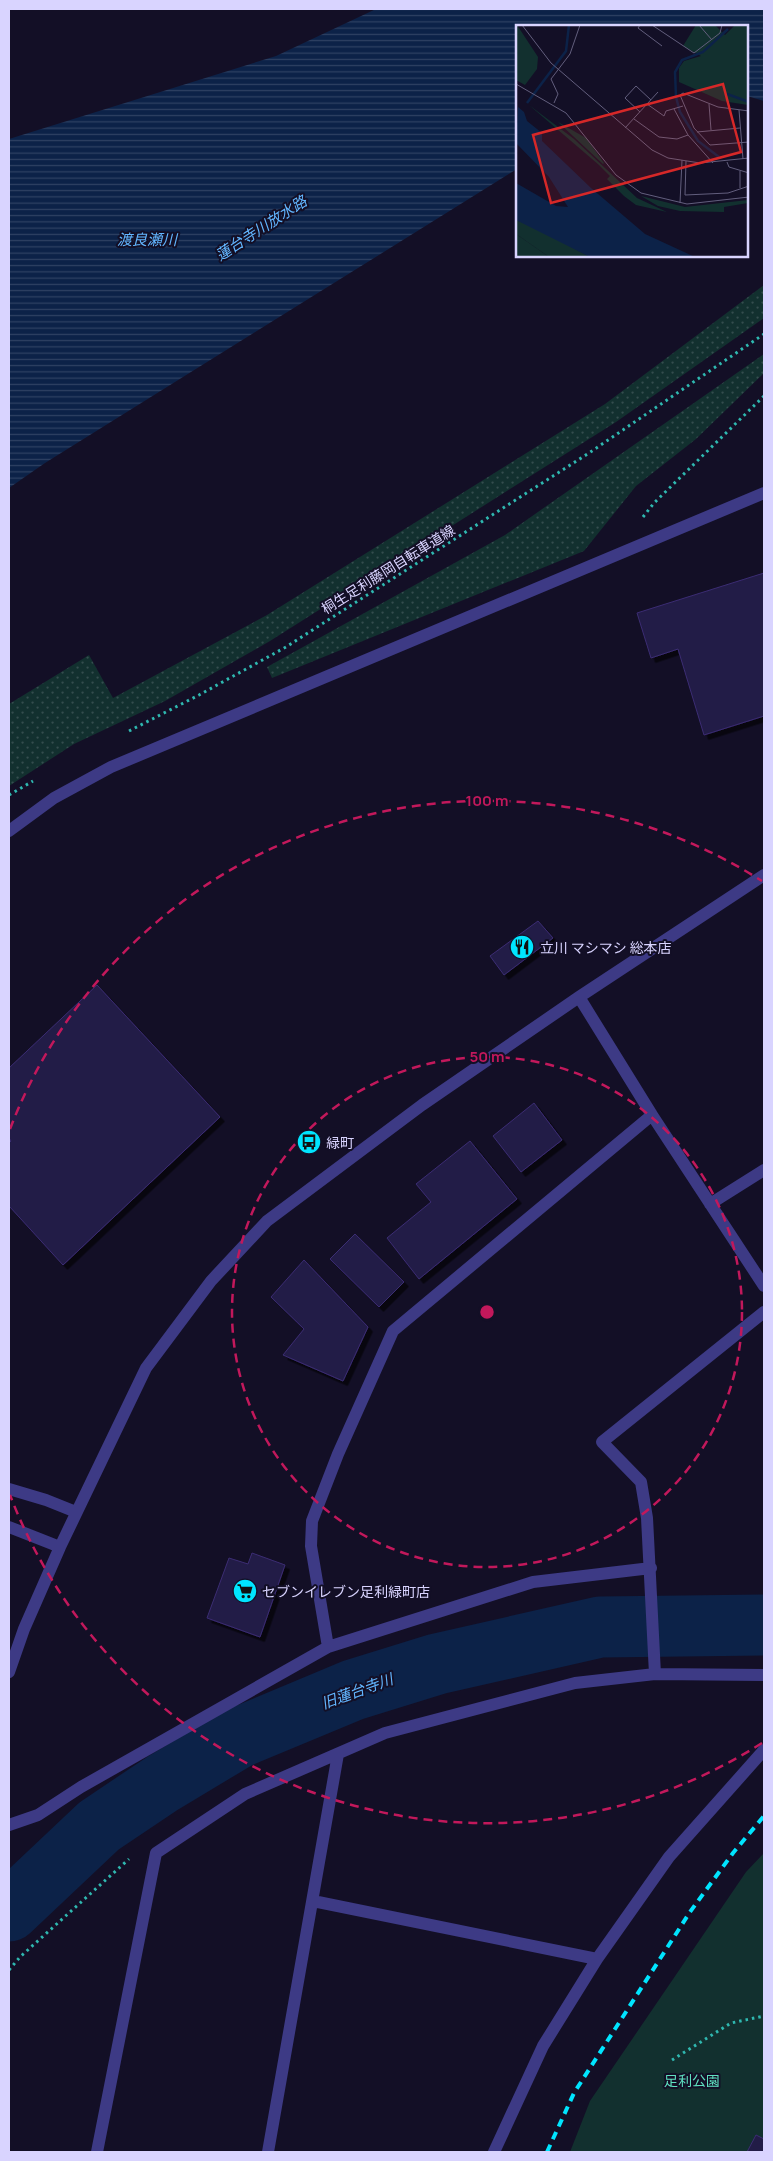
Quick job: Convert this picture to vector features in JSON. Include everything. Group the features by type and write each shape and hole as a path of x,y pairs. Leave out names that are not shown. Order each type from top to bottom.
{"street":[{"path":"9,831 54,798 112,767 764,493"},
{"path":"9,1672 24,1630 60,1547 146,1368 211,1281 267,1222 422,1105 579,997 764,875"},
{"path":"579,997 652,1115 764,1286"},
{"path":"328,1647 311,1546 312,1521 338,1454 393,1331 652,1115"},
{"path":"710,1204 764,1170"},
{"path":"655,1674 651,1568 647,1518 641,1482 602,1442 764,1312"},
{"path":"9,1489 46,1500 76,1512"},
{"path":"9,1527 60,1547"},
{"path":"9,1825 38,1815 81,1787 328,1647 533,1582 651,1568"},
{"path":"97,2152 156,1853 245,1794 385,1734 575,1683 655,1674 764,1675"},
{"path":"494,2152 543,2046 597,1959 669,1857 764,1750"},
{"path":"268,2152 338,1754"},
{"path":"313,1901 597,1959"}],"path":[{"name":"桐生足利藤岡自転車道線","path":"121,735 200,695 286,646 589,453 764,334"},
{"path":"643,517 654,503 764,396"},
{"path":"9,796 34,780"},
{"path":"9,1970 135,1853"},
{"path":"672,2060 731,2023 764,2016"}],"green space":[{"path":"764,285 764,318 616,422 270,641 165,701 74,744 9,786 9,704 89,655 113,698 267,615 605,404"},
{"path":"764,354 764,373 696,439 636,486 584,551 272,678 267,667 505,535"},
{"name":"足利公園","path":"764,1853 764,2152 570,2152 590,2101 746,1872"}],"water":[{"name":"渡良瀬川","path":"376,9 764,9 764,101 748,96 748,25 516,25 516,170 45,463 9,488 9,139 276,56"}],"building":[{"path":"764,573 764,716 704,735 678,649 651,658 637,613"},
{"name":"立川 マシマシ 総本店","path":"538,921 553,938 504,975 490,956"},
{"path":"97,985 220,1117 63,1265 9,1206 9,1143 11,1141 9,1138 9,1068"},
{"path":"534,1103 562,1140 521,1172 493,1136"},
{"path":"470,1141 517,1199 419,1279 387,1238 431,1202 416,1184"},
{"path":"355,1234 404,1282 379,1307 330,1259"},
{"path":"304,1260 368,1327 343,1381 283,1355 304,1329 271,1297"},
{"path":"252,1553 285,1565 260,1637 207,1618 229,1558 248,1564"},
{"path":"756,2135 764,2139 764,2152 747,2152"}],"waterway":[{"name":"旧蓮台寺川","path":"9,1911 99,1826 163,1783 238,1738 353,1690 437,1664 600,1627 764,1625"}],"railway":[{"path":"547,2152 574,2093 690,1912 733,1853 764,1816"}],"place":[{"name":"立川 マシマシ 総本店","path":"522,947"},
{"name":"緑町","path":"309,1142"},
{"name":"セブンイレブン足利緑町店","path":"245,1591"}],"water label":[{"name":"蓮台寺川放水路","path":"261,228"}]}
